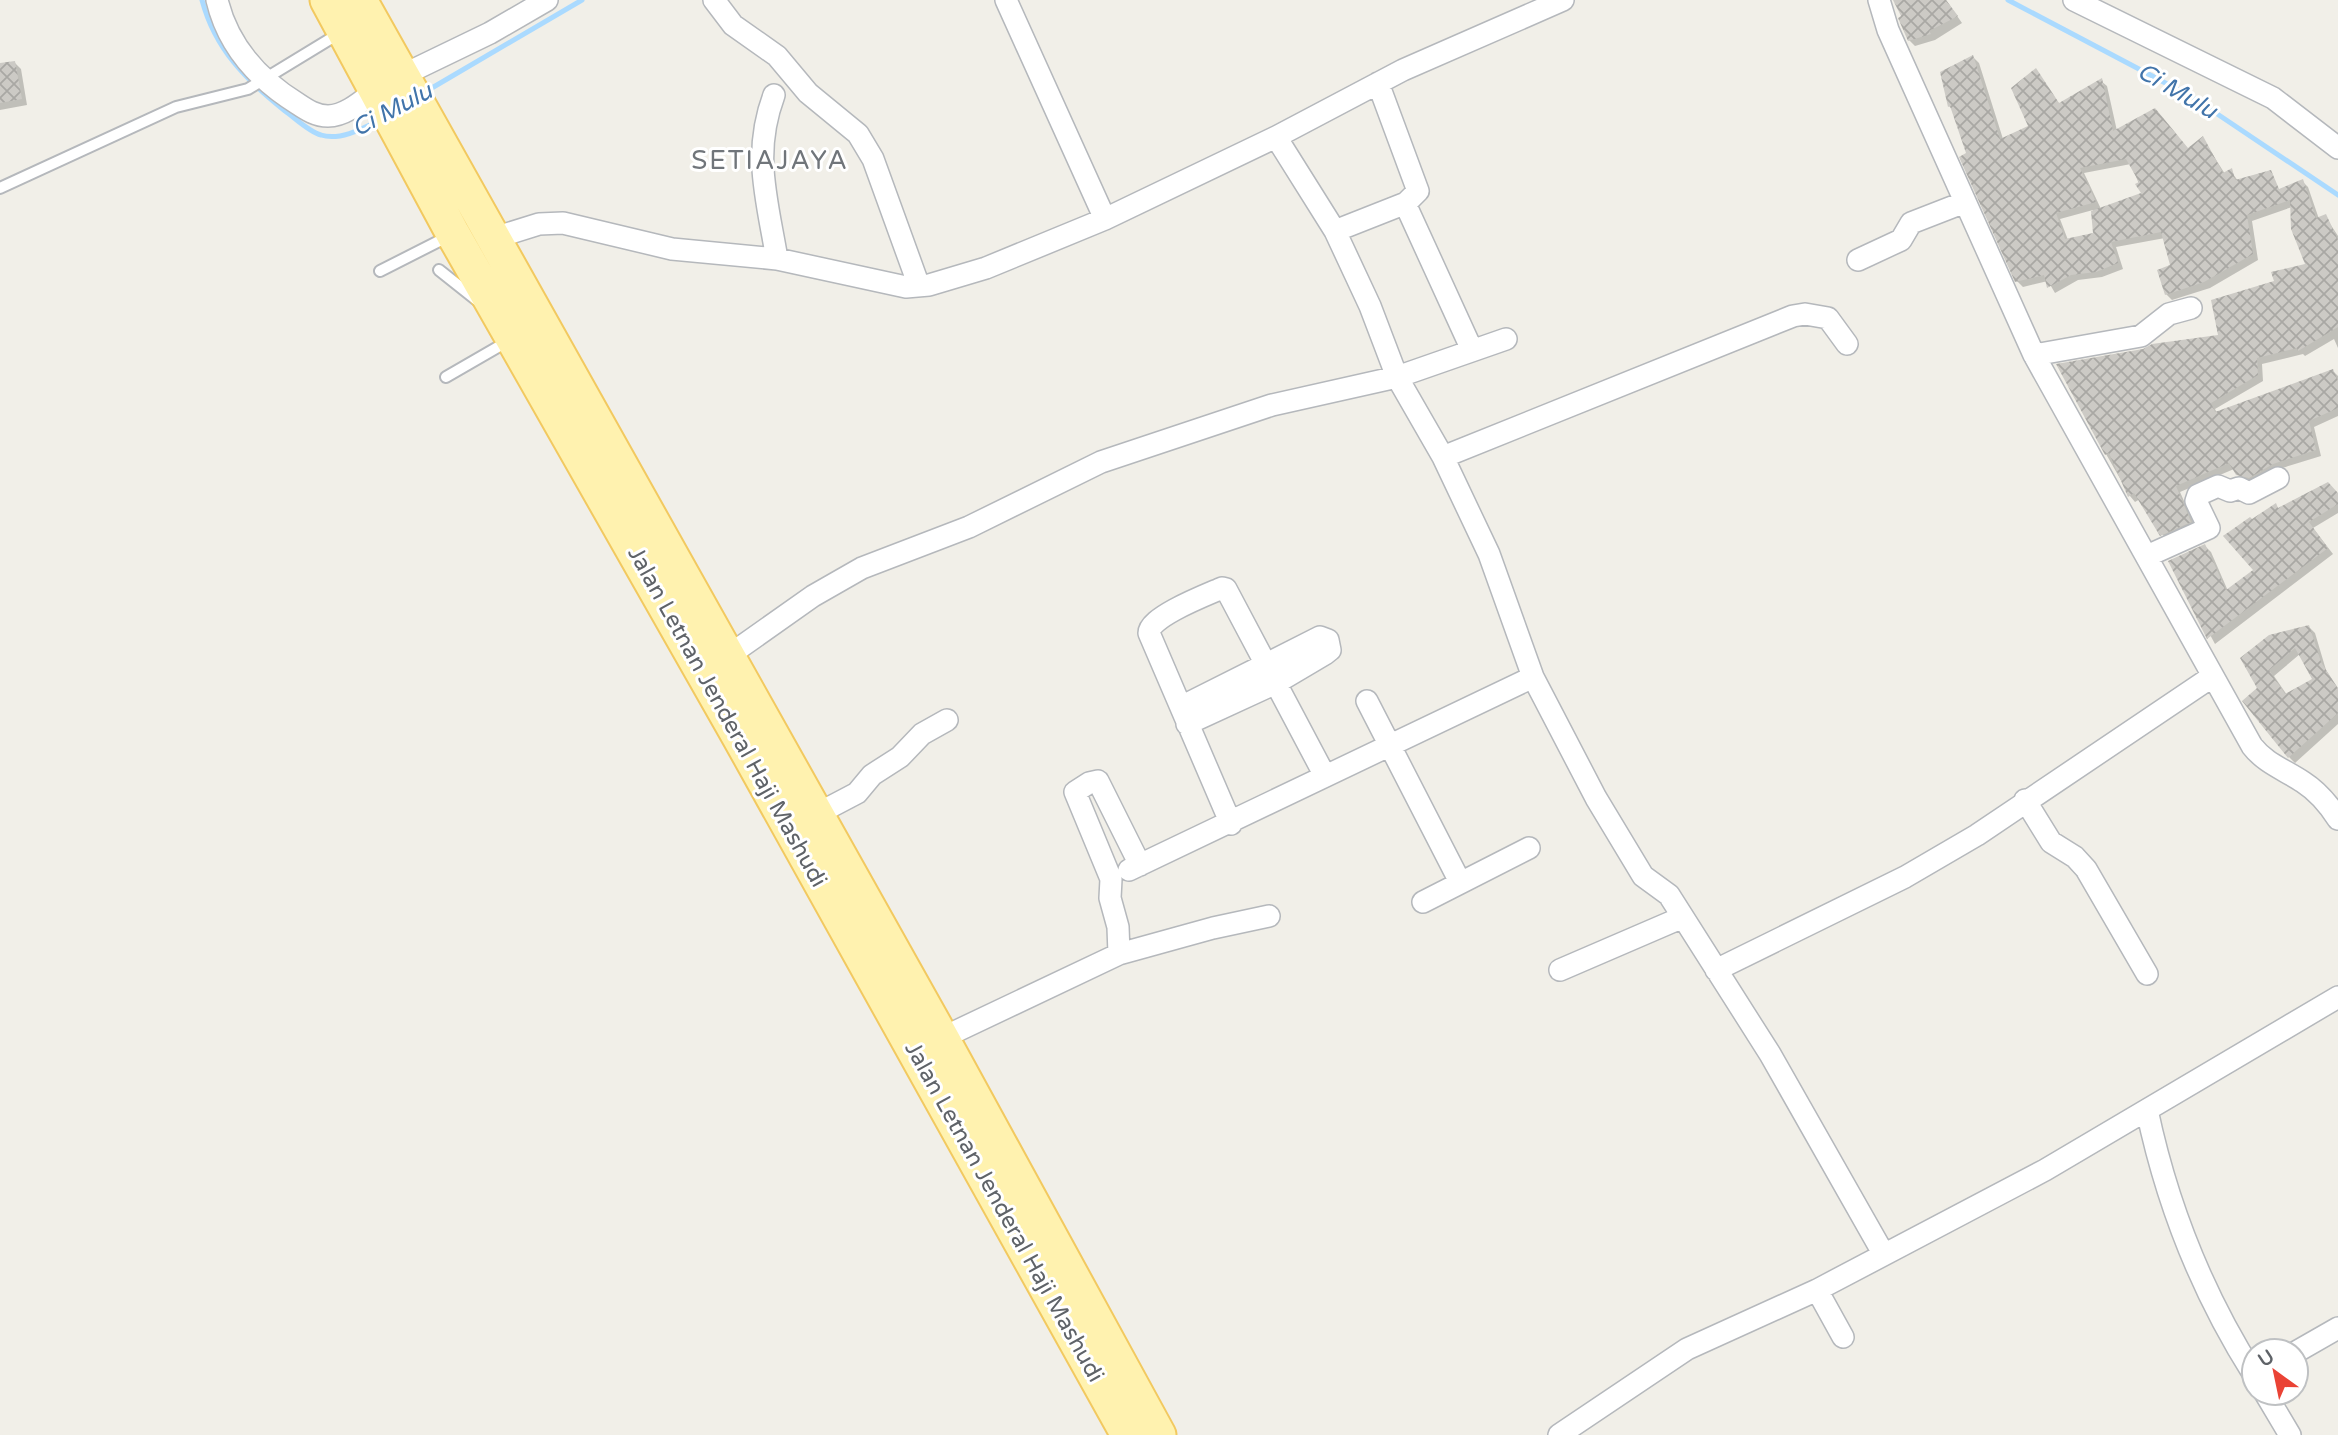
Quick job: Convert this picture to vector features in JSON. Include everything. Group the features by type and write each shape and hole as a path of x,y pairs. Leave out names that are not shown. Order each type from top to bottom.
{"main road":[{"name":"Jalan Letnan Jenderal Haji Mashudi","path":"327,0 343,31 389,86 409,121 494,238 942,1038 1159,1435"},
{"name":"Jalan Letnan Jenderal Haji Mashudi","path":"360,0 389,86"},
{"name":"Jalan Letnan Jenderal Haji Mashudi","path":"409,121 453,234 745,747 1128,1435"}],"street":[{"path":"218,0 227,30 256,84 314,114 328,116 357,105 547,0"},
{"path":"714,0 733,25 777,56 808,93 858,134 873,159 919,286"},
{"path":"1006,0 1105,219"},
{"path":"494,238 550,222 605,232 672,249 777,259 866,280 906,287 919,286 986,268 1105,219 1276,137 1378,83 1563,0"},
{"path":"1879,0 1888,30 2034,355 2213,676 2260,756 2304,783 2328,804 2338,819"},
{"path":"2074,0 2273,98 2338,148"},
{"path":"1335,231 1406,203 1418,191 1378,83"},
{"path":"774,95 764,122 760,152 777,259"},
{"path":"1276,137 1335,231 1370,306 1397,377 1443,457 1489,554 1533,677 1595,798 1643,876 1669,895 1770,1054 1883,1252"},
{"path":"1858,260 1901,240 1911,223 1965,202"},
{"path":"1406,203 1472,350"},
{"path":"2034,355 2141,336 2169,314 2191,308"},
{"path":"1443,457 1793,317 1805,314 1828,318 1847,344"},
{"path":"728,656 813,596 862,568 969,527 1101,461 1272,405 1397,377 1506,339"},
{"path":"2147,556 2209,527 2196,501 2198,495 2218,486 2231,491 2239,488 2249,493 2278,478"},
{"path":"1231,824 1152,641 1149,627 1212,592 1222,588 1228,590 1325,776"},
{"path":"1184,715 1272,675"},
{"path":"1716,970 1905,877 1976,835 2213,676"},
{"path":"1111,879 1231,824 1533,677"},
{"path":"1367,701 1460,882"},
{"path":"817,814 857,793 872,775 900,757 922,734 947,720"},
{"path":"1119,954 1118,927 1110,898 1111,879 1075,792 1088,783 1098,781 1109,798 1140,865"},
{"path":"2025,800 2051,842 2075,857 2086,869 2147,974"},
{"path":"1423,902 1529,848"},
{"path":"942,1038 1119,954 1213,928 1269,916"},
{"path":"1560,970 1683,917"},
{"path":"1559,1435 1687,1349 1817,1290 1883,1252 2045,1170 2338,997"},
{"path":"2147,1110 2159,1167 2188,1248 2225,1330 2240,1354"},
{"path":"1817,1290 1843,1337"},
{"path":"2310,1344 2338,1328"},
{"path":"2273,1407 2290,1435"}],"lane":[{"path":"0,188 176,107 256,84 343,31"},
{"path":"380,271 453,234"},
{"path":"439,270 476,301 491,301"},
{"path":"446,377 512,339"}],"building":[{"path":"1893,0 1946,0 1958,16 1929,31 1931,34 1908,41"},
{"path":"1973,55 2000,139 2028,126 2011,88 2036,68 2059,103 2102,78 2113,131 2155,108 2188,148 2203,136 2223,173 2232,168 2235,180 2271,170 2279,189 2303,179 2316,218 2326,214 2338,240 2338,327 2298,351 2297,348 2257,358 2258,375 2211,403 2215,412 2333,369 2338,381 2338,408 2309,421 2316,450 2273,464 2249,478 2236,475 2229,463 2176,486 2191,522 2160,536 2134,493 2128,497 2109,453 2105,455 2056,364 2143,349 2152,344 2218,335 2211,300 2274,281 2271,272 2305,264 2291,229 2290,200 2247,215 2253,254 2204,282 2165,295 2157,270 2170,265 2161,232 2111,242 2118,263 2096,272 2071,275 2047,288 2044,275 2015,282 1959,157 1966,153 1950,106 1948,107 1940,72","holes":["2126,159 2139,182 2135,184 2141,193 2091,211 2093,233 2065,239 2056,213 2096,202 2080,168"]},
{"path":"15,61 22,99 0,103 0,63"},
{"path":"2328,482 2338,493 2338,504 2309,522 2328,548 2207,639 2168,561 2205,544 2226,590 2253,570 2223,536 2276,503 2278,508"},
{"path":"2309,625 2321,662 2338,689 2338,713 2288,758 2242,701 2257,688 2240,658 2269,635","holes":["2295,648 2312,679 2285,694 2269,670"]}],"waterway":[{"name":"Ci Mulu","path":"202,0 215,34 234,62 257,87 307,128 321,135 335,136 350,133 378,121"},
{"name":"Ci Mulu","path":"425,92 582,0"},
{"name":"Ci Mulu","path":"2008,0 2192,97 2338,195"}],"district":[{"name":"SETIAJAYA","path":"770,160"}]}
